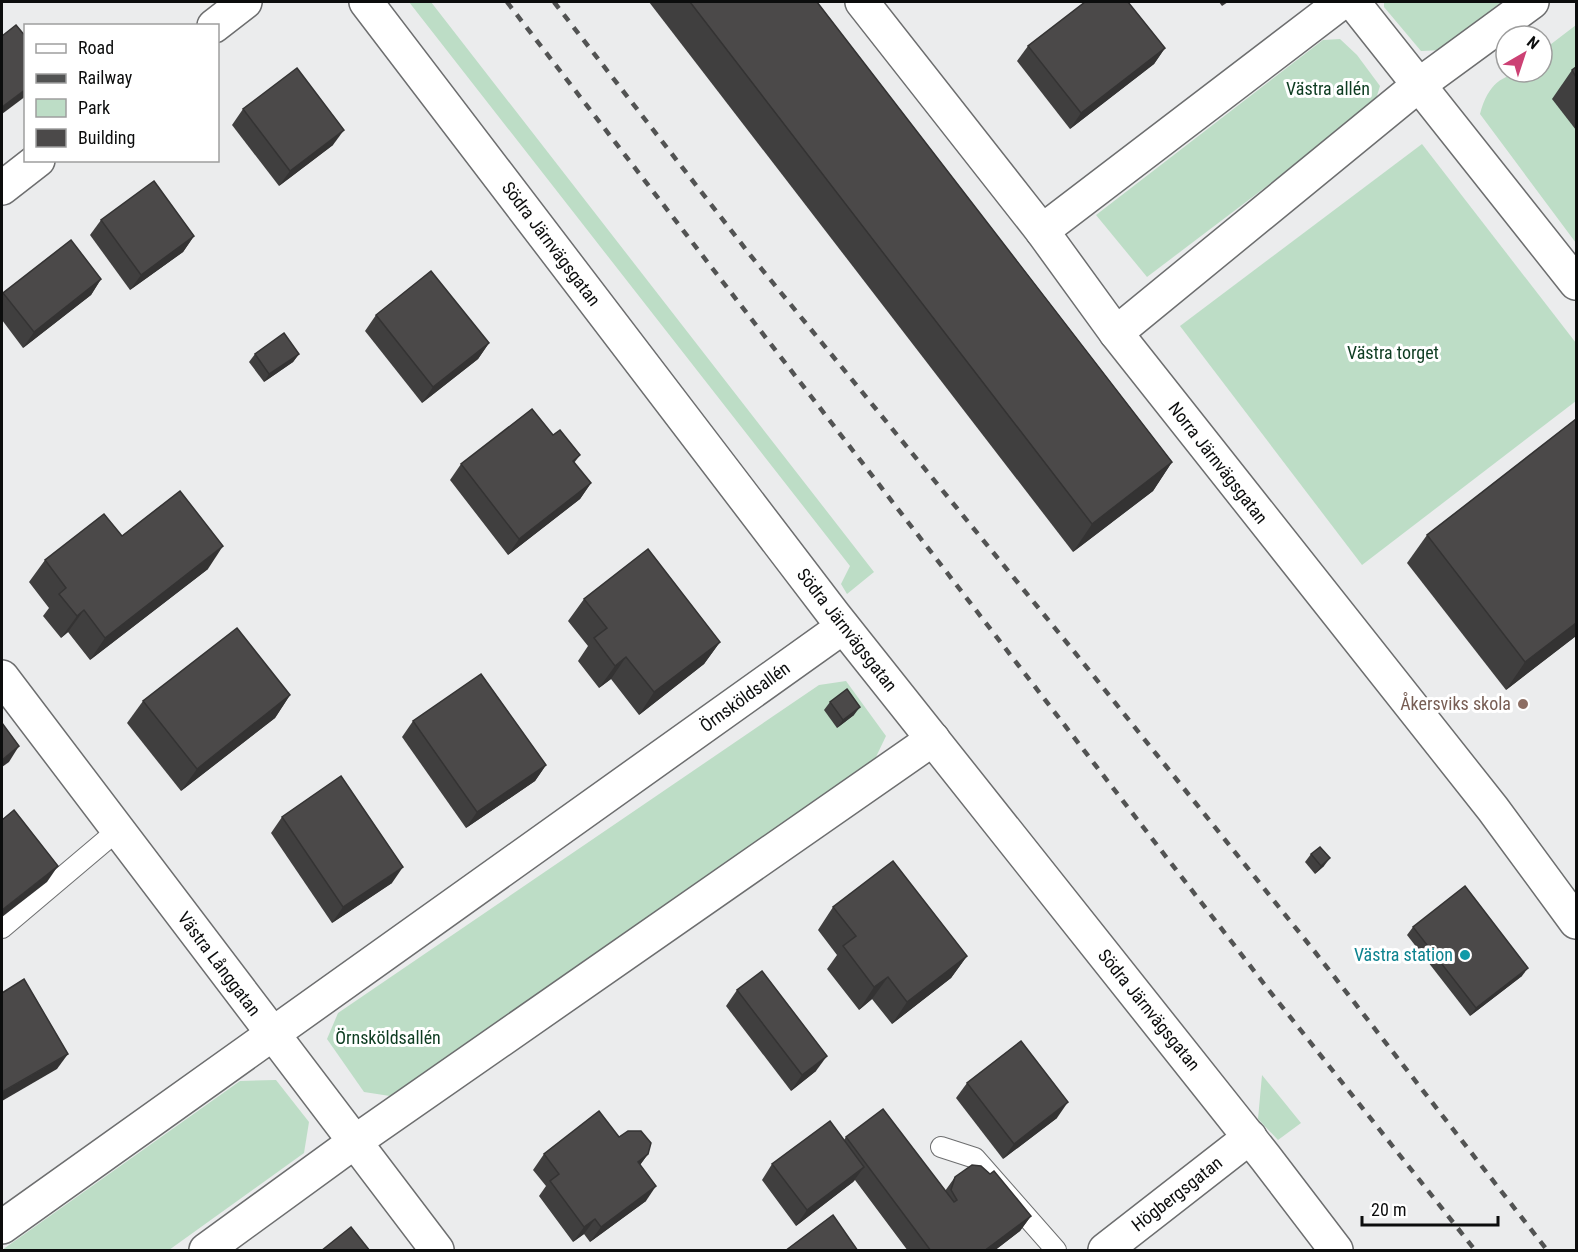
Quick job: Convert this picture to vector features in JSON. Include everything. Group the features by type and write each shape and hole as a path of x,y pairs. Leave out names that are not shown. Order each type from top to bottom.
{"street":[{"path":"217,24 245,2"},
{"name":"Södra Järnvägsgatan","path":"366,2 843,627 1250,1137 1336,1251"},
{"name":"Norra Järnvägsgatan","path":"862,2 1042,231 1116,333 1493,809 1576,922"},
{"path":"1042,231 1342,2"},
{"path":"1353,2 1576,283"},
{"path":"1116,333 1420,84 1532,2"},
{"path":"2,188 35,162"},
{"name":"Örnsköldsallén","path":"2,1227 843,627"},
{"name":"Västra Långgatan","path":"2,677 437,1251"},
{"path":"206,1251 353,1143 933,739"},
{"name":"Högbergsgatan","path":"1105,1251 1250,1137"}],"lane":[{"path":"2,928 118,830"},
{"path":"941,1148 975,1158 1056,1251"}],"green space":[{"path":"409,2 431,2 874,572 847,594 841,584 850,566"},
{"path":"1384,2 1508,2 1443,50 1421,51 1384,7"},
{"path":"1576,25 1576,243 1480,114 1489,92 1496,84 1554,84 1554,42"},
{"name":"Västra allén","path":"1340,39 1357,55 1380,86 1374,105 1147,277 1096,215 1323,40"},
{"name":"Västra torget","path":"1422,144 1576,343 1576,401 1362,565 1180,326"},
{"name":"Örnsköldsallén","path":"846,681 886,736 875,759 390,1096 364,1092 327,1039 338,1013 819,685"},
{"path":"1262,1075 1301,1123 1278,1140 1258,1119"},
{"path":"276,1080 309,1122 304,1153 169,1250 2,1250 240,1081"}],"building":[{"path":"690,2 817,2 1172,462 1092,524"},
{"path":"1085,2 1128,2 1165,48 1081,113 1028,46"},
{"path":"16,25 24,35 24,90 2,107 2,36"},
{"path":"297,68 344,130 290,171 243,109"},
{"path":"154,181 194,236 141,275 101,220"},
{"path":"71,240 101,279 34,332 3,293"},
{"path":"431,271 489,343 433,387 376,315"},
{"path":"284,333 299,354 269,374 255,354"},
{"path":"532,409 553,435 560,430 580,455 573,461 591,483 519,539 461,464"},
{"path":"1576,419 1576,623 1525,662 1427,535"},
{"path":"180,491 223,546 105,638 84,610 77,616 59,594 66,588 45,560 104,514 122,536"},
{"path":"648,549 720,642 654,692 626,657 615,666 594,638 607,628 584,599"},
{"path":"237,628 290,695 197,769 143,701"},
{"path":"481,674 546,765 477,812 413,721"},
{"path":"847,689 860,707 843,720 830,702"},
{"path":"2,723 19,746 2,760"},
{"path":"341,776 403,867 343,907 282,817"},
{"path":"14,810 58,866 2,910 2,820"},
{"path":"1320,847 1330,858 1321,866 1311,854"},
{"path":"893,861 967,956 907,1002 888,977 874,987 843,946 856,936 833,907"},
{"name":"Västra station","path":"1465,886 1528,968 1476,1008 1413,927"},
{"path":"762,971 827,1056 802,1075 737,990"},
{"path":"24,979 68,1054 2,1092 2,993"},
{"path":"1021,1041 1068,1102 1014,1144 967,1083"},
{"path":"883,1109 954,1202 957,1200 951,1190 955,1177 972,1165 981,1166 990,1174 994,1171 1031,1216 984,1251 931,1251 846,1137"},
{"path":"599,1111 619,1137 628,1131 641,1131 651,1143 648,1154 638,1162 656,1186 601,1227 595,1219 584,1227 550,1181 559,1174 544,1154"},
{"path":"830,1121 864,1167 807,1210 772,1164"},
{"path":"833,1215 858,1251 785,1251"},
{"path":"351,1227 370,1251 321,1251"}],"railway":[{"path":"507,2 1268,989 1475,1250"},
{"path":"554,2 751,256 1072,649 1315,952 1547,1250"}],"place":[{"name":"Åkersviks skola","path":"1523,704"},
{"name":"Västra station","path":"1465,955"}]}
